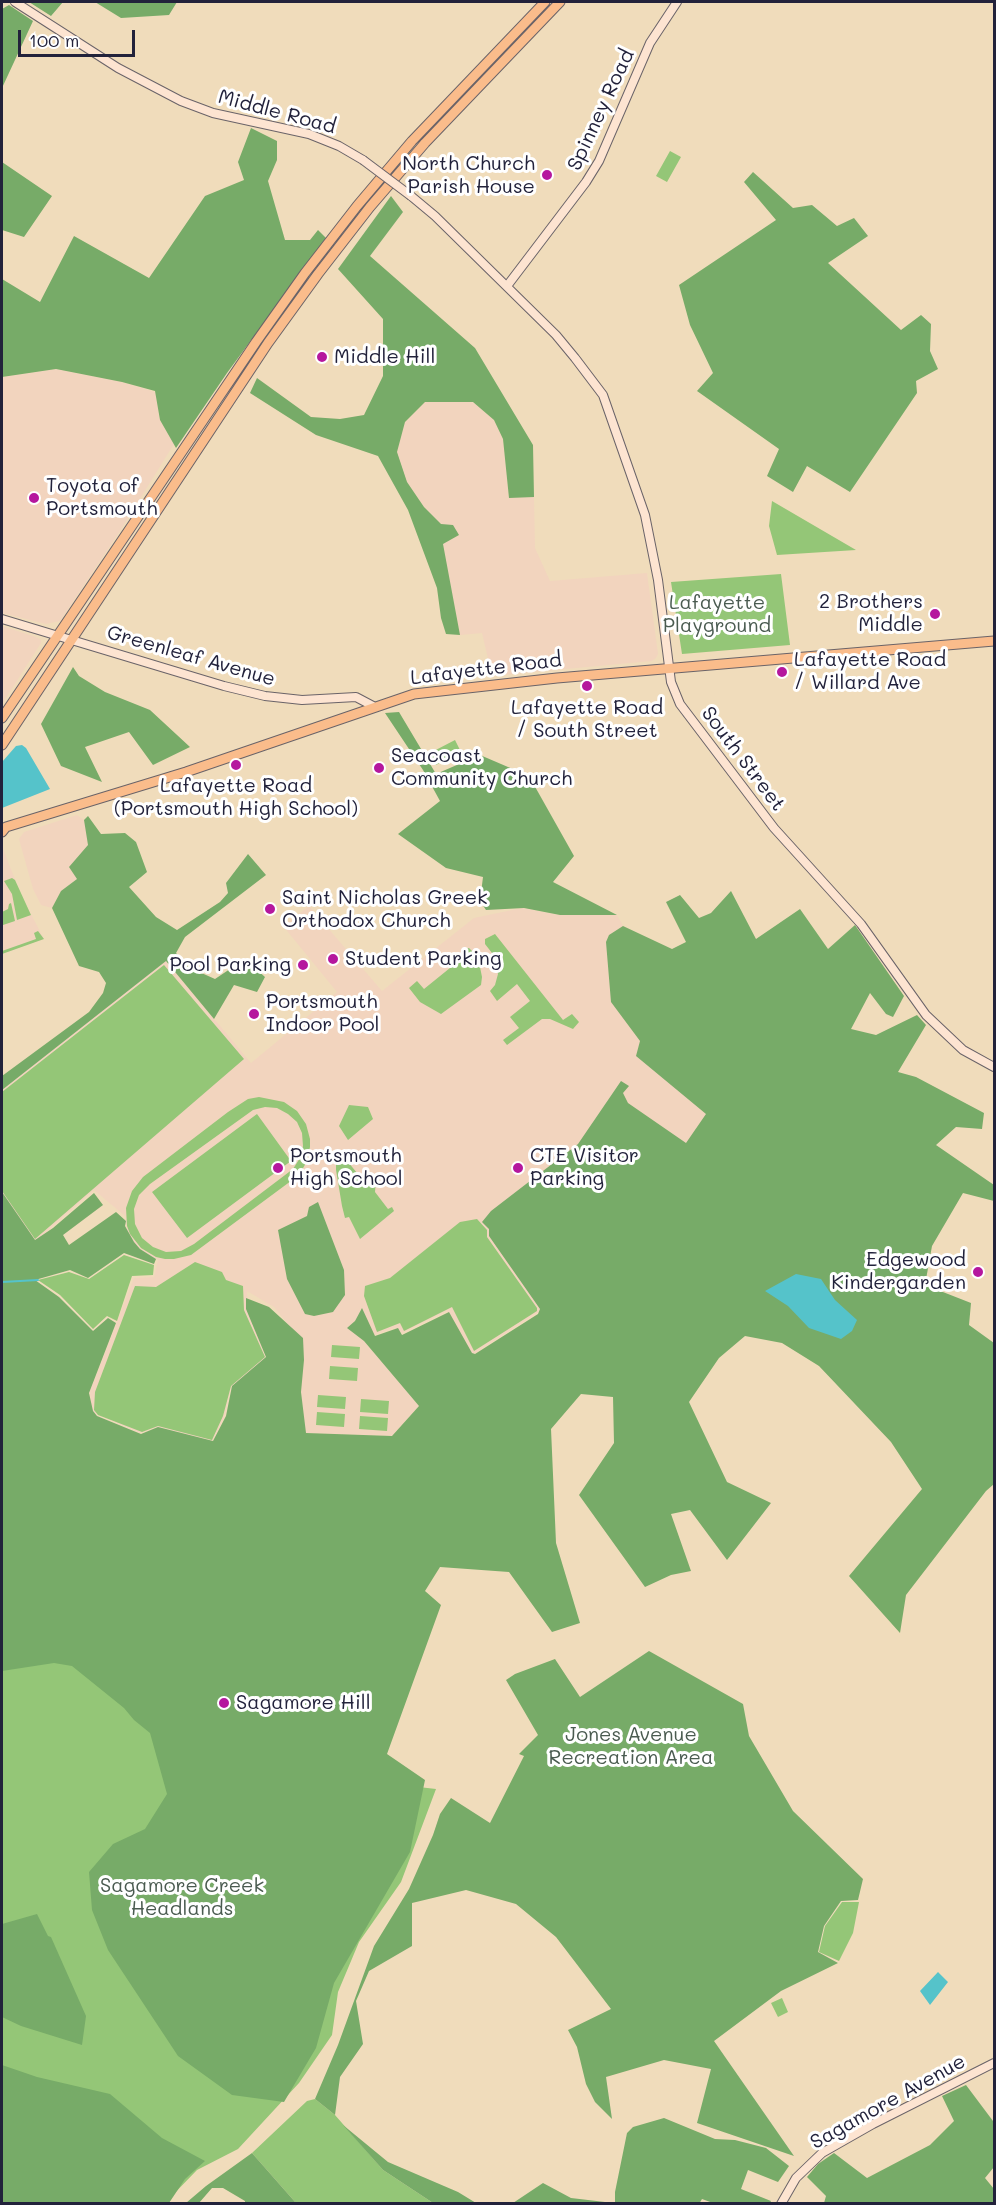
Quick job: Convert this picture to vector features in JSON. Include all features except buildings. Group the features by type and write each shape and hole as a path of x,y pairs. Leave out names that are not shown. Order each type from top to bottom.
{"main road":[{"name":"Middle Road","path":"15,2 132,76 181,101 213,113 319,138 363,160 435,216 507,286 566,347 603,395"},
{"path":"2,718 266,327 339,228 412,141 545,2"},
{"path":"2,745 268,343 318,274 370,207 425,143 560,2"},
{"name":"Spinney Road","path":"507,286 586,182 599,161 650,43 677,2"},
{"name":"South Street","path":"603,395 636,486 649,531 676,697 769,821 872,939 926,1015 963,1050 994,1067"},
{"name":"Greenleaf Avenue","path":"2,619 224,686 265,696 302,700 356,697 374,706"},
{"name":"Lafayette Road","path":"3,828 186,772 374,706 428,691 992,641"},
{"name":"Sagamore Avenue","path":"781,2204 796,2178 822,2153 994,2062"}],"shaded area":[{"path":"56,369 122,382 155,392 160,420 174,444 60,621 46,624 2,613 2,377"},
{"path":"425,402 473,402 494,420 503,439 509,497 534,497 535,548 550,581 647,573 658,654 656,658 652,661 492,676 482,633 460,635 442,544 459,535 441,525 424,507 407,482 397,452 405,422"},
{"path":"2,626 36,637 41,640 41,643 2,704"},
{"path":"77,815 84,820 89,845 77,879 61,891 52,908 41,905 33,889 19,839 24,832"},
{"path":"2,846 21,895 44,939 2,954"},
{"name":"Portsmouth High School","path":"309,906 382,991 474,918 522,908 560,915 617,915 711,1112 686,1147 543,1309 469,1357 447,1311 402,1333 394,1328 376,1334 366,1343 419,1406 392,1436 305,1433 301,1392 303,1343 274,1307 247,1291 248,1310 266,1359 231,1387 224,1418 212,1441 158,1427 140,1433 92,1412 90,1391 134,1278 154,1277 158,1260 136,1248 128,1235 125,1216 94,1190 35,1242 2,1193 2,1090 166,961 251,1063 337,992 283,926"}],"green space":[{"path":"29,2 63,2 51,16"},
{"path":"95,2 177,2 169,15 121,18"},
{"path":"9,5 33,21 2,88 2,9"},
{"path":"251,128 277,141 277,160 268,181 285,240 310,240 318,230 326,238 227,373 176,448 160,420 155,391 56,369 2,377 2,279 40,302 74,236 149,278 205,196 244,180 238,162"},
{"path":"670,151 681,157 667,182 656,176"},
{"path":"2,162 52,196 24,237 2,230"},
{"path":"753,172 793,208 812,205 837,226 854,218 868,236 828,263 901,330 921,315 931,324 930,351 938,369 916,381 917,393 850,492 807,466 793,492 767,476 779,449 697,391 713,373 690,325 679,285 776,220 744,182"},
{"path":"391,196 403,212 370,256 475,348 533,445 534,497 509,498 503,439 494,420 473,402 425,402 405,422 397,452 407,482 424,507 441,524 453,525 459,535 443,544 460,635 446,634 441,618 437,588 408,510 378,456 316,435 250,393 257,378 311,417 340,419 364,415 383,376 383,319 338,269"},
{"path":"772,501 856,550 777,555 769,526"},
{"name":"Lafayette Playground","path":"781,574 790,645 682,654 671,582"},
{"path":"73,667 79,676 105,692 150,710 190,747 153,765 129,732 85,747 102,782 61,766 41,724"},
{"path":"399,712 436,774 480,755 529,776 574,856 553,882 617,915 560,915 524,908 486,910 480,901 483,877 446,868 398,834 440,801 423,770 385,713"},
{"path":"455,740 461,752 436,765 430,753"},
{"path":"88,816 101,834 125,833 136,842 147,872 129,887 156,917 177,930 220,902 228,893 226,883 248,854 266,875 185,937 176,953 188,967 215,979 245,959 265,977 257,992 234,985 214,1019 166,961 2,1090 2,1076 89,1012 103,993 106,983 99,972 79,966 52,908 61,891 77,879 69,867 88,845 84,820"},
{"path":"12,878 31,915 17,920 12,894 4,881"},
{"path":"731,891 756,939 800,909 828,949 855,925 904,996 893,1017 886,1014 870,993 851,1029 876,1035 917,1015 926,1025 898,1072 916,1077 984,1113 982,1129 956,1127 936,1145 994,1185 994,1201 963,1193 932,1246 925,1285 971,1303 969,1325 994,1343 994,1484 986,1491 906,1595 900,1633 849,1576 922,1489 891,1442 819,1366 782,1343 745,1336 719,1358 689,1402 727,1482 771,1503 727,1560 690,1510 671,1514 691,1571 671,1575 645,1587 579,1495 614,1443 613,1397 581,1394 551,1429 556,1543 580,1623 552,1632 509,1572 440,1567 425,1591 441,1605 387,1754 425,1780 410,1852 334,1983 316,2048 284,2102 232,2095 178,2056 108,1950 92,1910 89,1872 113,1844 145,1829 167,1794 150,1733 124,1708 72,1666 54,1663 2,1671 2,1192 35,1240 53,1228 94,1193 103,1205 63,1235 69,1245 116,1212 126,1221 125,1226 134,1242 140,1249 156,1259 154,1264 124,1253 88,1278 70,1270 35,1280 59,1297 93,1331 108,1318 116,1323 89,1393 93,1411 97,1416 141,1434 158,1427 213,1441 226,1416 232,1386 266,1357 246,1309 246,1298 269,1307 303,1338 304,1360 301,1392 306,1433 392,1436 419,1406 364,1341 347,1328 355,1321 362,1308 375,1336 398,1328 402,1335 449,1312 472,1353 475,1354 538,1314 540,1309 489,1236 489,1229 482,1222 491,1211 578,1144 621,1081 629,1086 623,1093 628,1103 686,1143 706,1114 636,1056 640,1041 611,1002 606,942 609,935 623,926 672,949 686,942 666,902 680,895 699,918 711,913"},
{"path":"11,903 15,921 3,925 2,912 8,909"},
{"path":"38,931 44,939 2,954 2,951 36,939 34,933"},
{"path":"495,934 563,1020 572,1014 579,1022 573,1029 550,1019 542,1019 507,1045 503,1040 519,1028 510,1017 530,1001 517,984 497,1001 490,991 495,985 498,974 485,939"},
{"path":"469,948 478,957 482,977 481,985 441,1014 420,1002 409,988 417,981 424,989 466,955 462,949"},
{"path":"164,965 244,1059 35,1239 2,1191 2,1092"},
{"path":"259,1097 284,1102 297,1111 306,1124 310,1147 306,1163 299,1175 191,1255 165,1259 156,1257 141,1248 127,1226 126,1208 132,1191 143,1177 248,1099","holes":["265,1107 277,1108 297,1122 302,1133 303,1146 300,1158 293,1169 194,1244 181,1251 166,1252 153,1247 142,1238 135,1224 134,1209 139,1195 150,1184 253,1110"]},
{"path":"349,1105 368,1107 373,1119 348,1140 339,1126"},
{"path":"257,1114 291,1161 187,1238 152,1192"},
{"path":"340,1152 357,1173 376,1178 375,1192 388,1209 392,1207 394,1211 360,1239 349,1217 345,1218 342,1206 336,1170 336,1154"},
{"path":"318,1202 344,1270 345,1295 333,1312 314,1316 305,1314 287,1279 278,1230 307,1216 309,1207"},
{"path":"477,1219 487,1230 487,1237 537,1311 474,1351 452,1307 404,1331 400,1323 377,1332 364,1296 365,1286 390,1278 460,1222"},
{"path":"124,1255 154,1265 153,1275 132,1276 117,1321 107,1316 93,1329 60,1295 38,1280 69,1272 89,1279"},
{"path":"195,1262 222,1272 226,1280 243,1286 244,1310 265,1357 231,1386 223,1416 212,1440 158,1426 142,1432 98,1415 94,1410 95,1392 135,1286 156,1287"},
{"path":"332,1345 360,1347 359,1359 331,1357"},
{"path":"330,1366 358,1368 357,1381 329,1379"},
{"path":"318,1395 346,1397 345,1409 317,1407"},
{"path":"361,1399 389,1401 388,1414 360,1412"},
{"path":"317,1412 345,1414 344,1427 316,1425"},
{"path":"360,1416 388,1418 387,1431 359,1429"},
{"name":"Sagamore Creek Headlands","path":"2,1424 315,1775 436,1789 401,1882 359,1942 338,1992 332,2035 299,2083 238,2149 197,2170 165,2203 2,2203"},
{"name":"Jones Avenue Recreation Area","path":"649,1651 743,1704 749,1736 793,1811 863,1879 858,1900 841,1901 824,1926 818,1952 838,1963 781,1991 714,2041 794,2156 697,2123 711,2069 664,2060 606,2077 612,2119 595,2102 586,2084 577,2047 568,2030 611,2009 556,1937 516,1904 466,1890 412,1903 412,1946 369,1971 356,2001 363,2044 340,2077 335,2115 315,2099 338,2045 374,1946 409,1889 440,1814 451,1798 490,1823 524,1756 519,1754 538,1735 506,1680 515,1674 555,1659 580,1697"},
{"path":"842,1902 859,1902 853,1933 839,1961 819,1952 825,1926"},
{"path":"37,1914 48,1936 51,1937 86,2016 82,2045 21,2026 2,2017 2,1924"},
{"path":"782,1998 788,2012 778,2017 771,2003"},
{"path":"2,2065 37,2077 110,2094 162,2138 205,2161 185,2179 169,2203 2,2203"},
{"path":"966,2085 994,2121 994,2167 985,2178 994,2189 994,2203 824,2203 826,2196 807,2177 818,2164 834,2153 867,2178 930,2145 954,2121 942,2096"},
{"path":"315,2099 335,2115 383,2170 433,2203 296,2203 252,2153 307,2101"},
{"path":"664,2118 715,2139 735,2140 766,2148 789,2166 778,2182 748,2170 741,2189 771,2201 770,2203 713,2203 702,2199 699,2204 615,2203 615,2192 627,2133 633,2127"},
{"path":"343,2125 388,2162 458,2192 476,2203 433,2203 383,2170"},
{"path":"252,2153 296,2203 245,2203 223,2188 212,2188 199,2203 186,2203 206,2186"},
{"path":"543,2183 571,2198 605,2203 513,2203"}],"water":[{"path":"22,745 50,789 2,808 2,762 16,746"},
{"path":"796,1274 821,1279 835,1300 857,1320 852,1331 841,1339 809,1328 788,1306 765,1291"},
{"path":"938,1972 948,1982 930,2005 920,1991"}],"waterway":[{"path":"2,1282 38,1280"}],"place":[{"name":"North Church Parish House","path":"547,175"},
{"name":"Middle Hill","path":"322,357"},
{"name":"Toyota of Portsmouth","path":"34,498"},
{"name":"2 Brothers Middle","path":"935,614"},
{"name":"Lafayette Road / Willard Ave","path":"782,672"},
{"name":"Lafayette Road / South Street","path":"587,686"},
{"name":"Lafayette Road (Portsmouth High School)","path":"236,765"},
{"name":"Seacoast Community Church","path":"379,768"},
{"name":"Saint Nicholas Greek Orthodox Church","path":"270,909"},
{"name":"Student Parking","path":"333,959"},
{"name":"Pool Parking","path":"303,965"},
{"name":"Portsmouth Indoor Pool","path":"254,1014"},
{"name":"Portsmouth High School","path":"278,1168"},
{"name":"CTE Visitor Parking","path":"518,1168"},
{"name":"Edgewood Kindergarden","path":"978,1272"},
{"name":"Sagamore Hill","path":"224,1703"}]}
